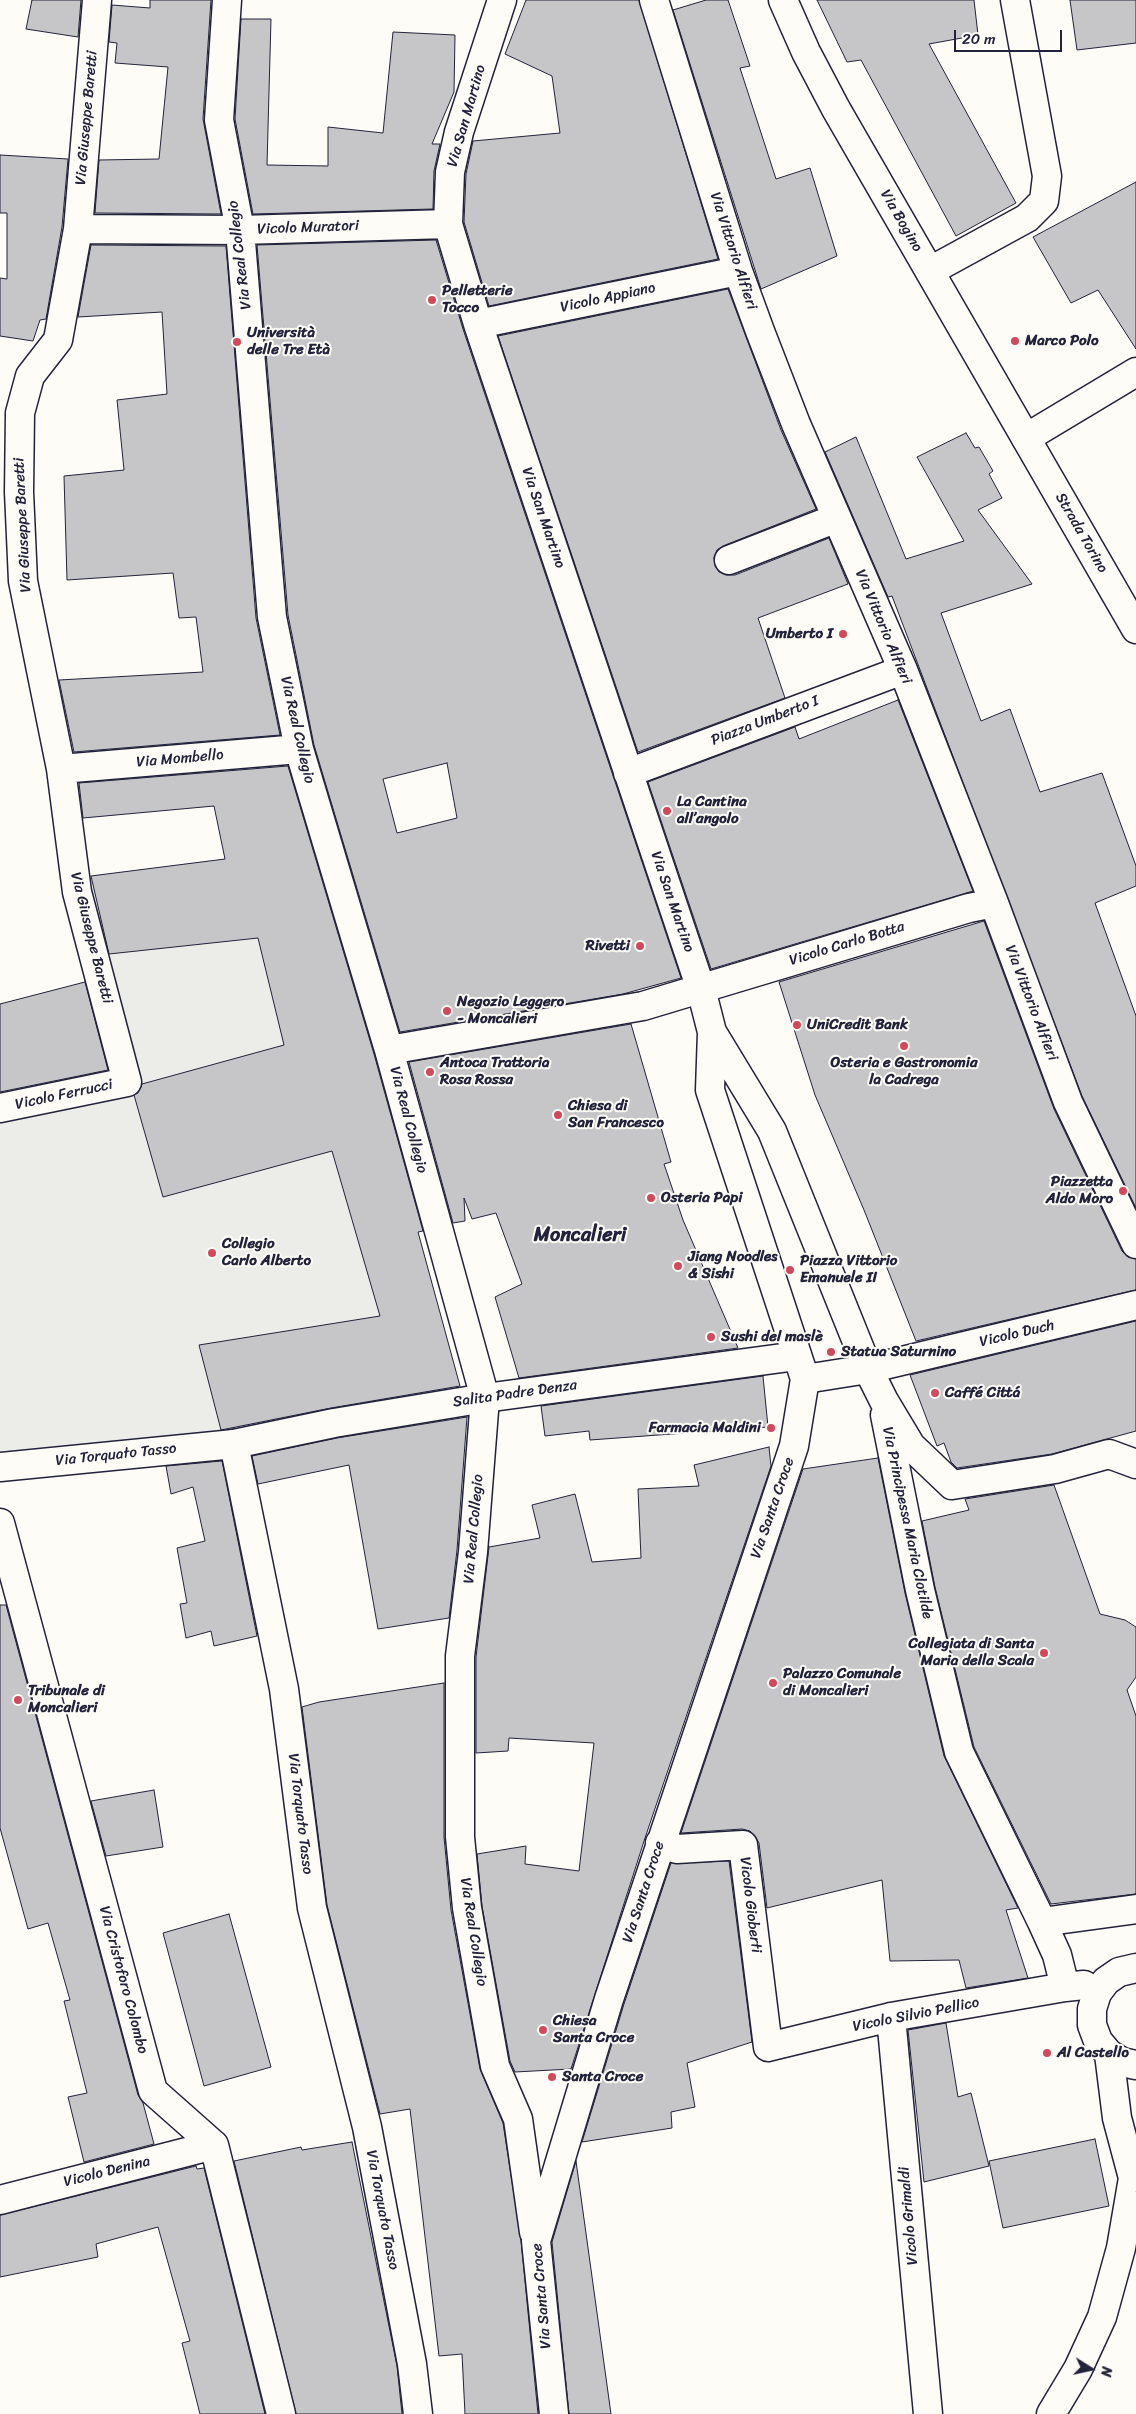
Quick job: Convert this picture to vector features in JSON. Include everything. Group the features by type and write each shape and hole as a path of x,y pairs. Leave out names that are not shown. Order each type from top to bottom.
{"street":[{"name":"Via Giuseppe Baretti","path":"97,0 78,229 58,340 30,376 20,413 10,493 23,581 61,769 76,892 128,1082"},
{"name":"Via Real Collegio","path":"227,0 219,120 240,230 272,617 299,749 389,1050 485,1398 473,1552 460,1656 460,1837 467,1908 494,2057 505,2092 518,2119 536,2241"},
{"name":"Via San Martino","path":"502,0 459,132 450,172 448,224 478,324 701,989 712,1032"},
{"name":"Via Vittorio Alfieri","path":"654,0 738,271 796,424 903,670 994,902 1068,1102 1136,1244"},
{"name":"Via Bogino","path":"783,0 806,52 836,109 1026,438"},
{"path":"930,271 1027,218 1044,201 1047,176 1015,0"},
{"name":"Vicolo Muratori","path":"78,229 240,230 448,224"},
{"name":"Vicolo Appiano","path":"478,324 738,271"},
{"path":"1026,438 1136,372"},
{"name":"Strada Torino","path":"1026,438 1136,629"},
{"path":"728,560 837,518"},
{"name":"Piazza Umberto I","path":"628,773 903,670"},
{"name":"Via Mombello","path":"61,769 299,749"},
{"name":"Vicolo Carlo Botta","path":"389,1050 643,1006 959,910 994,902"},
{"path":"712,1032 710,1090 801,1368 868,1369"},
{"path":"712,1032 772,1131 868,1369 884,1401 911,1446 952,1485 1055,1469 1109,1454 1136,1464"},
{"name":"Vicolo Ferrucci","path":"0,1108 128,1082"},
{"name":"Vicolo Duch","path":"868,1369 1136,1305"},
{"name":"Salita Padre Denza","path":"234,1444 334,1423 485,1398 801,1368"},
{"name":"Via Santa Croce","path":"554,2414 536,2241 608,1999 794,1446 801,1368"},
{"name":"Via Principessa Maria Clotilde","path":"884,1401 887,1428 920,1590 959,1752 1042,1922"},
{"name":"Via Torquato Tasso","path":"0,1467 234,1444 284,1689 312,1908 366,2127 412,2364 418,2414"},
{"name":"Via Cristoforo Colombo","path":"0,1523 153,2091 214,2145"},
{"name":"Vicolo Gioberti","path":"660,1843 677,1849 743,1845 768,2048"},
{"path":"1097,1993 1084,1985 1065,1987 1056,1955 1042,1922 1136,1909"},
{"path":"1136,1968 1119,1972 1106,1981 1097,1993 1092,2009 1092,2025 1098,2041 1108,2054 1122,2062 1136,2065"},
{"name":"Vicolo Silvio Pellico","path":"768,2048 891,2017 1065,1987"},
{"name":"Vicolo Grimaldi","path":"891,2017 928,2414"},
{"path":"1051,2414 1078,2369 1102,2317 1121,2248 1134,2174 1116,2118 1108,2054"},
{"path":"214,2145 281,2414"},
{"name":"Vicolo Denina","path":"0,2200 214,2145"}],"shaded area":[{"name":"Collegio Carlo Alberto","path":"312,848 461,1391 225,1441 2,1461 0,1452 0,1116 131,1087 86,876"}],"building":[{"path":"32,0 81,0 78,37 26,29"},
{"path":"150,0 211,0 203,119 221,214 95,213 99,160 159,159 168,67 115,63 117,43 109,42 112,5 150,8"},
{"path":"526,0 639,0 718,259 489,306 464,222 466,174 473,141 560,133 552,76 505,54"},
{"path":"706,0 728,0 750,66 740,68 776,179 810,168 837,256 761,289 673,10"},
{"path":"817,0 974,0 978,35 929,44 1016,203 956,236 861,60 847,62"},
{"path":"1070,0 1136,0 1136,43 1077,50"},
{"path":"241,19 271,19 267,165 328,166 328,127 383,133 393,32 455,35 454,92 432,144 440,144 434,171 433,209 253,214 235,119"},
{"path":"0,155 68,159 62,227 46,319 40,320 33,341 0,336 0,278 7,279 7,213 0,213"},
{"path":"1136,182 1136,349 1098,290 1071,303 1033,237"},
{"path":"436,240 463,329 681,978 623,994 400,1032 314,745 288,615 257,245","holes":["447,763 457,818 397,833 383,779"]},
{"path":"91,245 226,246 256,618 280,735 74,752 59,680 203,672 196,617 179,618 173,573 67,580 64,476 124,470 117,400 167,394 162,312 78,317"},
{"path":"728,289 781,430 816,509 723,546 717,550 714,557 715,566 719,572 726,575 735,575 829,538 848,584 758,618 785,698 638,752 498,336"},
{"path":"966,433 975,448 979,447 993,471 989,474 1002,498 978,510 1032,584 941,613 981,721 1010,709 1040,792 1102,773 1136,866 1136,886 1095,903 1136,1016 1136,1208 1082,1096 892,596 888,597 825,452 856,437 906,559 964,541 917,457"},
{"path":"898,700 973,891 711,969 648,782 795,727 799,739"},
{"path":"288,766 374,1054 423,1231 418,1232 460,1386 331,1408 221,1430 199,1345 380,1316 332,1151 163,1197 134,1095 138,1093 142,1084 284,1045 258,938 109,954 91,876 225,859 214,806 83,818 79,783"},
{"path":"984,921 1054,1109 1122,1251 1128,1257 1136,1259 1136,1290 916,1341 864,1210 815,1095 779,982"},
{"path":"85,982 108,1070 0,1092 0,1004"},
{"path":"631,1024 671,1162 664,1164 683,1220 738,1348 519,1378 495,1297 522,1284 496,1213 472,1219 464,1198 465,1221 453,1223 409,1062"},
{"path":"1136,1321 1136,1431 1052,1454 957,1468 951,1462 944,1443 937,1446 910,1375"},
{"path":"763,1376 768,1427 590,1440 589,1431 545,1436 541,1406"},
{"path":"467,1417 457,1550 449,1618 378,1629 349,1465 258,1484 252,1456 337,1438"},
{"path":"769,1447 771,1466 645,1838 571,2069 515,2072 510,2061 482,1906 477,1854 526,1846 525,1864 579,1871 594,1743 509,1738 508,1751 476,1753 476,1657 489,1547 540,1538 532,1505 575,1494 592,1562 641,1558 638,1489 699,1486 694,1465"},
{"name":"Palazzo Comunale di Moncalieri","path":"878,1458 905,1593 944,1756 1018,1908 1006,1910 1028,1978 966,1988 959,1960 890,1961 882,1880 767,1908 759,1843 750,1831 742,1829 681,1833 803,1469"},
{"path":"222,1461 257,1636 214,1646 211,1631 186,1638 180,1604 187,1603 177,1548 205,1541 193,1487 171,1494 166,1466"},
{"name":"Collegiata di Santa Maria della Scala","path":"1054,1485 1100,1614 1125,1620 1136,1627 1136,1677 1127,1690 1136,1716 1136,1894 1051,1904 974,1747 935,1587 922,1521 969,1510 965,1499"},
{"name":"Tribunale di Moncalieri","path":"0,1605 6,1605 138,2095 143,2103 154,2144 84,2162 68,2097 87,2093 64,2001 70,2000 48,1923 28,1929 0,1828"},
{"path":"444,1683 444,1837 451,1910 480,2069 503,2123 521,2240 538,2414 465,2414 462,2354 439,2356 410,2109 380,2114 327,1905 302,1707 319,1702"},
{"path":"154,1790 163,1847 106,1856 91,1801"},
{"path":"729,1861 752,2042 687,2063 695,2107 671,2112 672,2128 582,2142 624,2004 671,1863"},
{"path":"229,1914 271,2067 204,2086 163,1933"},
{"path":"946,2023 958,2097 971,2093 989,2166 924,2182 908,2030"},
{"path":"1095,2139 1109,2206 1003,2228 989,2161"},
{"path":"352,2142 397,2366 402,2414 296,2414 234,2161 301,2147 302,2150"},
{"path":"576,2161 611,2414 569,2414 552,2242"},
{"path":"196,2166 197,2169 204,2168 265,2414 200,2414 182,2343 190,2341 158,2227 96,2244 98,2257 0,2277 0,2215"}],"place":[{"name":"Pelletterie Tocco","path":"432,300"},
{"name":"Marco Polo","path":"1015,341"},
{"name":"Università delle Tre Età","path":"237,342"},
{"name":"Umberto I","path":"843,634"},
{"name":"La Cantina all’angolo","path":"667,811"},
{"name":"Rivetti","path":"640,946"},
{"name":"Negozio Leggero - Moncalieri","path":"447,1011"},
{"name":"UniCredit Bank","path":"797,1025"},
{"name":"Osteria e Gastronomia la Cadrega","path":"904,1046"},
{"name":"Antoca Trattoria Rosa Rossa","path":"430,1072"},
{"name":"Chiesa di San Francesco","path":"558,1115"},
{"name":"Piazzetta Aldo Moro","path":"1123,1191"},
{"name":"Osteria Papi","path":"651,1198"},
{"name":"Collegio Carlo Alberto","path":"212,1253"},
{"name":"Jiang Noodles & Sishi","path":"678,1266"},
{"name":"Piazza Vittorio Emanuele II","path":"790,1270"},
{"name":"Sushi del maslè","path":"711,1337"},
{"name":"Statua Saturnino","path":"831,1352"},
{"name":"Caffé Cittá","path":"935,1393"},
{"name":"Farmacia Maldini","path":"771,1428"},
{"name":"Collegiata di Santa Maria della Scala","path":"1044,1653"},
{"name":"Palazzo Comunale di Moncalieri","path":"773,1683"},
{"name":"Tribunale di Moncalieri","path":"18,1700"},
{"name":"Chiesa Santa Croce","path":"543,2030"},
{"name":"Al Castello","path":"1047,2053"},
{"name":"Santa Croce","path":"552,2077"}],"district":[{"name":"Moncalieri","path":"580,1236"}]}
